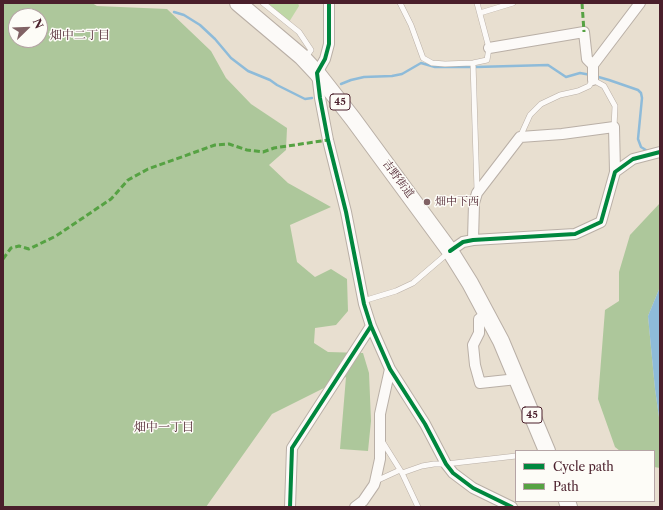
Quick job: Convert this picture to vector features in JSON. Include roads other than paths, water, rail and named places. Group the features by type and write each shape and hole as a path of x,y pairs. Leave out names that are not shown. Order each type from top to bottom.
{"main road":[{"name":"吉野街道","path":"238,3 317,73 353,119 450,251 470,283 501,341 545,450"}],"street":[{"path":"329,3 329,44 325,59 317,73 321,105 346,212 363,301 371,326 390,370 425,424 446,464 453,473 473,488 512,507"},
{"path":"593,80 593,65 633,8 640,3"},
{"path":"489,48 584,32 587,59 593,65"},
{"path":"450,251 463,242 473,240 575,234 601,222 615,172 614,127 562,134 520,137 477,193 474,203 473,240"},
{"path":"615,172 633,159 660,152"},
{"path":"487,314 479,319 479,333 472,345 475,365 480,382 517,379"},
{"path":"290,507 292,448 371,326"},
{"path":"355,507 363,501 375,482 380,459 380,414 390,370"}],"lane":[{"path":"263,3 299,32 312,50 303,59"},
{"path":"400,3 411,25 423,58 432,63 444,64 473,63 487,60 489,48 478,3"},
{"path":"480,12 513,3"},
{"path":"473,63 477,193"},
{"path":"520,137 530,115 541,104 560,95 578,91 589,86 593,80 604,86 615,106 614,127"},
{"path":"363,301 396,291 413,283 450,251"},
{"path":"380,438 401,471 418,507"},
{"path":"375,482 401,471 422,466 515,456"}],"water":[{"path":"660,287 660,424 648,316"}],"waterway":[{"path":"174,12 184,15 200,25 215,39 231,58 248,71 270,80 305,99 312,98"},
{"path":"341,84 364,77 392,76 402,74 421,63 435,67 548,65 566,77 580,73 591,75"},
{"path":"595,76 638,90 641,93 642,98 638,139 641,147 649,152"}],"place":[{"name":"畑中下西","path":"427,202"}],"district":[{"name":"畑中二丁目","path":"80,36"},
{"name":"畑中一丁目","path":"164,428"}]}
